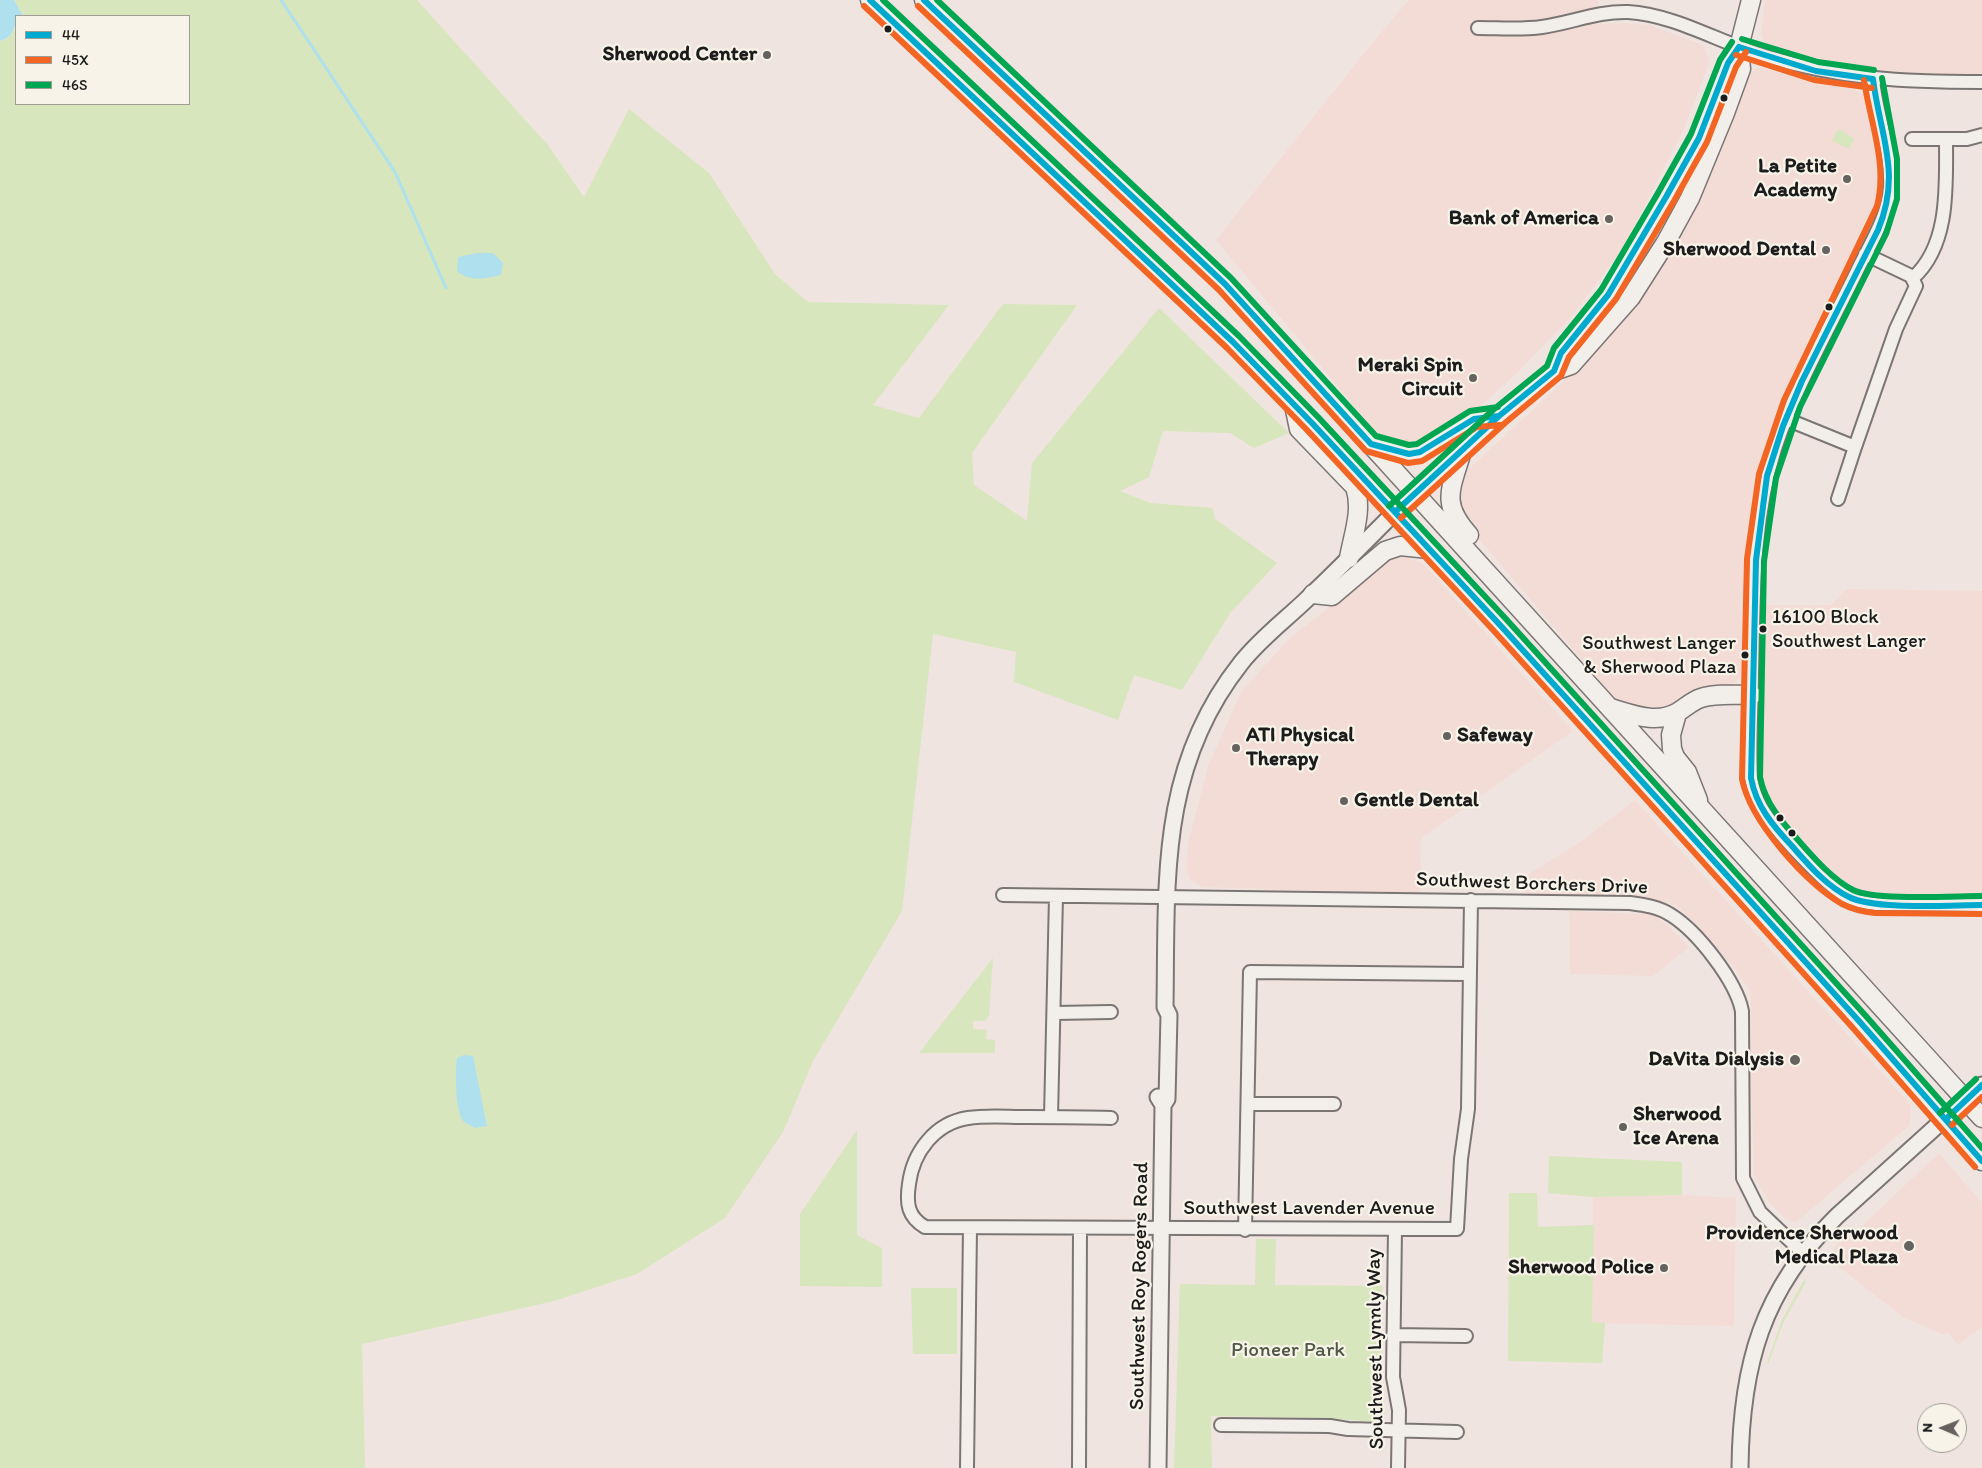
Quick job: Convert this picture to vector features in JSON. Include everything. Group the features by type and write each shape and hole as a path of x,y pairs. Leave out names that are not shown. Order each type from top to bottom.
{"highway":[{"path":"870,0 1233,342 1294,404 1429,549 1982,1161"},
{"path":"924,0 1225,284 1416,492 1982,1118"},
{"path":"1395,512 1499,416 1554,371 1571,365 1635,290 1678,221 1712,145 1741,69 1739,48 1751,0"},
{"path":"1554,371 1561,353 1608,295 1662,204 1699,138 1728,63 1739,48"},
{"path":"1635,290 1637,270 1659,225 1662,204"},
{"path":"1294,404 1300,428 1344,474 1358,494 1358,515 1349,558"},
{"path":"1370,444 1409,454 1420,452 1474,419 1499,416"},
{"path":"1462,451 1449,499 1451,512 1459,524 1520,593 1521,609"},
{"path":"1313,594 1332,596 1375,558 1393,548 1400,546 1429,549"},
{"path":"1610,708 1649,718 1677,713 1690,704 1709,696 1752,695"},
{"path":"1677,713 1671,735 1672,749 1675,757 1687,772 1702,809"}],"main road":[{"name":"Southwest Roy Rogers Road","path":"1158,1468 1163,1105 1158,1097 1160,1016 1165,1007 1167,897 1171,825 1176,799 1193,745 1206,716 1230,679 1254,648 1313,594 1395,512"},
{"path":"1740,1468 1742,1406 1751,1362 1769,1312 1803,1253 1837,1216 1982,1085"}],"street":[{"path":"1478,28 1540,28 1586,17 1628,12 1660,18 1739,48 1816,71 1873,79 1982,82"},
{"path":"1873,79 1879,121 1889,164 1890,186 1883,217 1786,419 1766,482 1757,529 1754,570 1750,770 1757,800 1766,816 1828,883 1846,896 1869,904 1982,906"},
{"path":"1912,139 1946,140 1982,136"},
{"path":"1913,278 1921,271 1941,226 1946,187 1946,140"},
{"path":"1838,499 1896,329 1916,286 1913,278 1865,254"},
{"path":"1786,419 1855,447"},
{"name":"Southwest Borchers Drive","path":"1003,895 1470,900 1646,905 1672,915 1692,934 1727,974 1740,1002 1742,1028 1741,1170 1745,1185 1756,1207 1766,1219 1803,1253"},
{"path":"1056,896 1055,1013 1051,1117 1111,1118"},
{"path":"1244,1230 1250,972 1468,974 1470,900"},
{"name":"Southwest Lavender Avenue","path":"1051,1117 968,1118 941,1128 918,1154 911,1172 908,1190 909,1209 914,1221 925,1227 970,1228 1456,1229 1461,1159 1468,1109 1468,974"},
{"path":"1055,1013 1111,1012"},
{"path":"1248,1104 1334,1104"},
{"path":"967,1468 970,1228"},
{"path":"1079,1468 1080,1229"},
{"name":"Southwest Lynnly Way","path":"1395,1230 1393,1377 1399,1410 1398,1468"},
{"path":"1393,1336 1466,1336"},
{"path":"1221,1425 1330,1426 1348,1430 1457,1432"}],"shaded area":[{"path":"1409,0 1598,0 1598,24 1649,25 1703,45 1710,61 1683,131 1622,249 1571,317 1514,376 1427,453 1386,444 1216,240 1369,47"},
{"path":"1765,0 1982,0 1982,75 1899,73 1845,66 1775,49 1763,40 1761,31"},
{"path":"1759,67 1823,85 1847,87 1863,94 1881,167 1882,186 1879,205 1781,408 1765,452 1753,499 1746,547 1743,666 1741,676 1730,687 1658,712 1626,707 1616,700 1463,520 1456,508 1460,477 1563,382 1625,310 1748,75"},
{"path":"1389,555 1411,557 1425,566 1573,731 1421,838 1420,894 1202,887 1190,879 1186,870 1188,843 1209,764 1241,692 1289,639"},
{"path":"1847,589 1982,591 1982,895 1870,894 1852,888 1836,878 1772,806 1764,792 1762,777 1764,605 1831,605"},
{"path":"1635,800 1911,1105 1910,1125 1796,1222 1786,1219 1768,1201 1754,1176 1751,1001 1749,989 1737,972 1695,923 1676,905 1645,897 1525,896 1524,877 1579,843"},
{"path":"1569,911 1646,914 1658,918 1689,947 1653,976 1570,974"},
{"name":"Providence Sherwood Medical Plaza","path":"1939,1153 1982,1203 1982,1327 1958,1345 1947,1332 1944,1335 1903,1317 1833,1262 1836,1259 1832,1256 1839,1242 1861,1227"},
{"name":"Sherwood Police","path":"1682,1195 1736,1198 1734,1326 1592,1323 1593,1197"}],"green space":[{"path":"14,0 417,0 547,144 584,197 629,109 709,173 775,274 808,302 949,305 873,405 919,418 1003,304 1077,305 972,453 974,485 1027,521 1032,463 1159,308 1289,433 1254,448 1230,433 1163,431 1149,477 1120,491 1150,503 1213,508 1215,519 1277,563 1231,612 1182,690 1134,675 1118,720 1014,682 1016,652 933,634 902,911 813,1061 783,1132 725,1218 637,1274 554,1301 362,1344 365,1468 0,1468 0,41 7,39 15,28 15,105 190,105 190,15 22,15"},
{"path":"1838,129 1854,138 1849,149 1832,141"},
{"path":"993,958 989,1016 985,1021 973,1021 973,1029 987,1030 986,1039 995,1040 995,1053 919,1053"},
{"path":"857,1130 857,1235 882,1248 882,1287 800,1286 800,1214"},
{"path":"1549,1156 1682,1162 1682,1195 1593,1197 1548,1193"},
{"path":"1509,1193 1537,1193 1538,1227 1594,1225 1592,1322 1605,1323 1602,1363 1508,1361"},
{"name":"Pioneer Park","path":"1256,1239 1276,1239 1275,1285 1382,1286 1381,1367 1385,1418 1378,1422 1323,1418 1211,1416 1212,1468 1174,1468 1180,1284 1255,1285"},
{"path":"1804,1280 1806,1282 1784,1321 1768,1364 1782,1320"},
{"path":"911,1288 957,1288 957,1354 913,1354"}],"water":[{"path":"0,0 14,0 22,15 15,15 15,25 12,32 8,38 0,41"},
{"path":"477,253 493,253 503,263 501,275 472,278 457,271 458,257"},
{"path":"464,1055 473,1056 487,1126 475,1128 464,1122 461,1117 456,1091 456,1064 457,1058"}],"waterway":[{"path":"281,0 395,172 446,288"}],"transit line":[{"name":"44","path":"870,0 1233,342 1312,423 1500,625 1859,1021 1982,1161"},
{"name":"46S","path":"883,0 1239,336 1318,417 1506,619 1865,1015 1982,1148"},
{"name":"44","path":"924,0 1225,284 1371,444 1409,454 1420,452 1474,419 1499,416"},
{"name":"46S","path":"937,0 1231,278 1376,436 1409,445 1417,444 1470,411 1498,407"},
{"name":"45X","path":"864,6 1227,348 1306,429 1494,631 1852,1027 1975,1167"},
{"name":"45X","path":"918,6 1219,290 1366,451 1408,463 1422,461 1477,427 1500,425"},
{"name":"46S","path":"1742,39 1818,62 1874,70"},
{"name":"46S","path":"1389,506 1493,410 1547,366 1554,348 1601,290 1658,193 1691,134 1720,60 1732,42"},
{"name":"44","path":"1739,47 1816,71 1873,79"},
{"name":"44","path":"1395,512 1499,416 1554,371 1561,353 1608,295 1666,197 1699,138 1728,63 1739,47"},
{"name":"45X","path":"1401,518 1505,423 1561,376 1569,357 1616,299 1674,201 1707,142 1736,67 1746,52"},
{"name":"45X","path":"1736,55 1814,80 1872,88"},
{"name":"46S","path":"1882,78 1897,159 1897,199 1886,234 1800,407 1776,478 1764,561 1760,777 1770,804 1786,827 1824,868 1853,890 1879,896 1896,897 1982,896"},
{"name":"44","path":"1873,79 1889,172 1885,209 1878,230 1802,381 1783,426 1767,476 1756,560 1751,778 1761,807 1772,823 1818,874 1833,887 1849,897 1876,904 1913,906 1982,905"},
{"name":"45X","path":"1864,80 1879,159 1880,190 1877,206 1784,400 1759,474 1747,559 1742,779 1747,796 1756,813 1781,849 1812,881 1842,904 1858,910 1875,913 1982,914"},
{"name":"46S","path":"1940,1113 1976,1079"},
{"name":"44","path":"1946,1119 1982,1085"},
{"name":"45X","path":"1952,1125 1982,1097"}],"place":[{"name":"Sherwood Center","path":"767,55"},
{"name":"La Petite Academy","path":"1847,179"},
{"name":"Bank of America","path":"1609,219"},
{"name":"Sherwood Dental","path":"1826,250"},
{"name":"Meraki Spin Circuit","path":"1473,378"},
{"name":"16100 Block Southwest Langer","path":"1763,629"},
{"name":"Southwest Langer & Sherwood Plaza","path":"1745,655"},
{"name":"Safeway","path":"1447,736"},
{"name":"ATI Physical Therapy","path":"1236,748"},
{"name":"Gentle Dental","path":"1344,801"},
{"name":"DaVita Dialysis","path":"1795,1060"},
{"name":"Sherwood Ice Arena","path":"1623,1127"},
{"name":"Providence Sherwood Medical Plaza","path":"1909,1246"},
{"name":"Sherwood Police","path":"1664,1268"}]}
